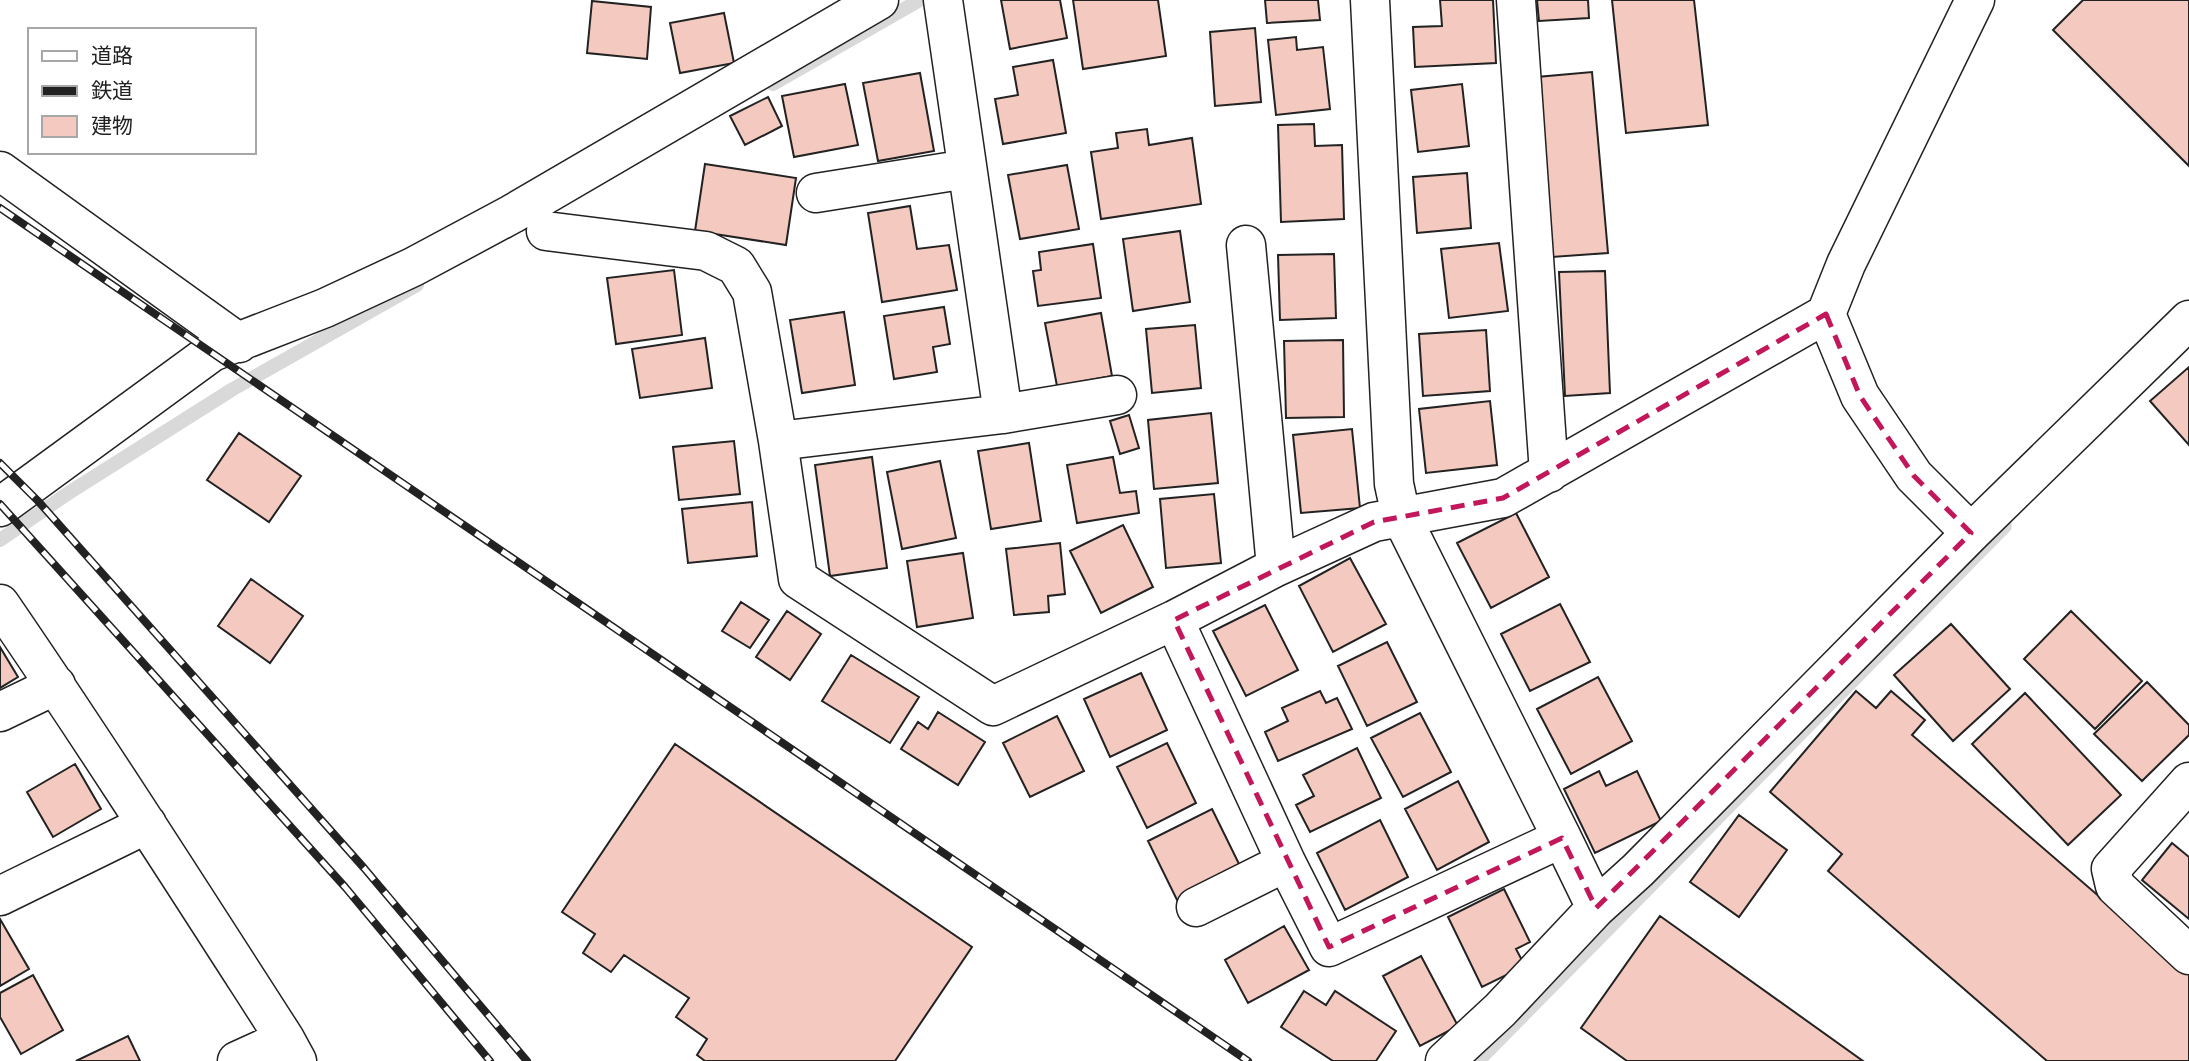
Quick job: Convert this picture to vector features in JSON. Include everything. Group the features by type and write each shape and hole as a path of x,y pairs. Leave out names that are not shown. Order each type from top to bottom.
{"street":[{"path":"0,507 212,352 239,343 413,267 501,220 879,0"},
{"path":"943,0 1003,414"},
{"path":"1370,0 1394,484 1401,516 1596,908"},
{"path":"1516,0 1549,473"},
{"path":"546,231 706,251 736,266 752,292 798,579 993,706 1374,522 1503,498 1826,314 1846,264 1975,0"},
{"path":"816,193 967,169"},
{"path":"0,171 239,343"},
{"path":"1246,245 1276,567"},
{"path":"1826,314 1860,396 1914,477 1972,533"},
{"path":"1445,1061 1500,1010 1596,908 1639,870 1972,533 2189,320"},
{"path":"778,441 1003,414 1117,395"},
{"path":"0,604 147,824 291,1050 237,1061"},
{"path":"1174,620 1286,862 1329,947 1562,838"},
{"path":"0,712 56,685"},
{"path":"2189,782 2111,869 2115,886 2189,955"},
{"path":"0,896 147,824"},
{"path":"1196,906 1286,862"}],"highlighted area":[{"path":"1826,314 1860,396 1914,476 1971,533 1596,908 1562,838 1329,947 1174,620 1374,522 1503,498"}],"building":[{"path":"1001,0 1060,0 1067,38 1010,49"},
{"path":"1073,0 1158,0 1166,56 1083,69"},
{"path":"1265,0 1318,0 1320,20 1267,23"},
{"path":"1440,0 1493,0 1496,63 1415,67 1413,27 1442,26"},
{"path":"1537,0 1588,0 1589,18 1539,21"},
{"path":"1612,0 1694,0 1708,125 1626,133"},
{"path":"2083,0 2189,0 2189,166 2053,30"},
{"path":"592,1 651,7 647,59 587,53"},
{"path":"724,13 734,63 680,73 670,23"},
{"path":"1255,28 1261,102 1215,106 1210,32"},
{"path":"1296,37 1297,50 1323,47 1330,109 1276,115 1268,40"},
{"path":"1053,60 1066,133 1003,144 995,99 1018,95 1013,67"},
{"path":"1592,72 1608,253 1552,257 1537,77"},
{"path":"920,73 934,151 878,161 863,83"},
{"path":"845,84 858,145 794,157 782,96"},
{"path":"1462,84 1469,146 1418,152 1411,90"},
{"path":"768,97 782,126 745,145 730,116"},
{"path":"1314,124 1315,146 1342,145 1344,219 1281,222 1278,125"},
{"path":"1147,129 1149,145 1192,138 1201,204 1101,219 1091,152 1118,148 1116,133"},
{"path":"705,164 796,178 786,245 695,231"},
{"path":"1067,165 1079,229 1020,239 1008,175"},
{"path":"1467,173 1471,228 1417,233 1413,177"},
{"path":"910,206 917,249 949,245 957,290 882,302 868,213"},
{"path":"1180,231 1190,302 1133,311 1123,239"},
{"path":"1499,243 1508,311 1449,318 1441,249"},
{"path":"1093,244 1101,298 1038,306 1033,271 1041,270 1039,252"},
{"path":"1334,254 1336,318 1280,320 1278,255"},
{"path":"674,270 682,335 616,344 607,278"},
{"path":"1605,271 1610,393 1565,396 1559,272"},
{"path":"944,307 950,344 933,347 937,372 894,379 884,316"},
{"path":"844,312 855,385 802,393 790,320"},
{"path":"1101,313 1112,376 1057,386 1045,323"},
{"path":"1195,325 1201,388 1152,393 1146,329"},
{"path":"1486,330 1490,391 1423,396 1419,334"},
{"path":"705,338 712,388 640,398 632,349"},
{"path":"1343,340 1344,417 1286,418 1284,341"},
{"path":"2189,367 2189,445 2150,401"},
{"path":"1490,401 1497,465 1426,473 1419,409"},
{"path":"1211,413 1218,483 1154,489 1148,420"},
{"path":"1129,415 1139,448 1120,454 1110,421"},
{"path":"1352,429 1360,508 1301,513 1293,435"},
{"path":"239,433 301,476 269,522 207,480"},
{"path":"734,441 740,494 679,500 673,447"},
{"path":"1029,443 1041,521 991,529 978,451"},
{"path":"872,457 887,568 830,576 815,465"},
{"path":"1113,457 1120,493 1136,491 1139,513 1077,523 1067,465"},
{"path":"940,461 956,538 902,549 887,472"},
{"path":"1214,494 1221,563 1166,568 1160,499"},
{"path":"752,502 757,556 688,563 682,509"},
{"path":"1516,513 1549,577 1491,608 1457,543"},
{"path":"1123,525 1153,587 1101,613 1070,551"},
{"path":"1060,543 1065,594 1048,596 1049,612 1014,615 1006,549"},
{"path":"963,553 973,618 917,627 907,561"},
{"path":"1350,558 1386,624 1333,652 1299,586"},
{"path":"251,579 303,616 270,663 218,626"},
{"path":"741,602 769,620 750,648 722,631"},
{"path":"1560,604 1590,662 1530,691 1501,634"},
{"path":"1265,605 1298,670 1246,696 1213,631"},
{"path":"787,611 821,634 790,680 756,657"},
{"path":"2071,611 2142,681 2095,729 2024,659"},
{"path":"1951,624 2010,689 1953,741 1894,675"},
{"path":"1387,642 1417,702 1367,726 1338,666"},
{"path":"0,647 18,677 0,688"},
{"path":"851,655 919,697 890,743 822,701"},
{"path":"1141,673 1167,730 1110,757 1084,699"},
{"path":"1598,677 1632,741 1571,774 1537,709"},
{"path":"2147,682 2189,725 2189,735 2142,781 2094,734"},
{"path":"1320,691 1326,703 1337,698 1352,729 1278,761 1265,732 1288,721 1282,708"},
{"path":"1856,691 1876,708 1891,691 1925,720 1912,735 2189,974 2189,1061 2047,1061 1828,871 1842,854 1770,792"},
{"path":"2025,693 2121,795 2068,845 1972,744"},
{"path":"938,712 985,742 958,785 901,749 918,722 928,729"},
{"path":"1420,713 1451,772 1403,797 1371,738"},
{"path":"1057,716 1084,771 1030,797 1003,743"},
{"path":"1167,743 1196,803 1147,828 1117,767"},
{"path":"675,744 972,947 895,1061 705,1061 697,1055 707,1039 676,1017 689,998 624,955 611,972 583,953 595,934 562,912"},
{"path":"1357,748 1381,798 1310,832 1296,805 1314,796 1303,775"},
{"path":"75,764 101,809 53,837 27,792"},
{"path":"1599,771 1606,786 1637,771 1661,821 1595,853 1564,789"},
{"path":"1458,781 1489,842 1437,870 1405,809"},
{"path":"1212,809 1242,870 1178,902 1148,841"},
{"path":"1739,815 1787,850 1739,917 1690,882"},
{"path":"1380,820 1408,877 1345,910 1317,853"},
{"path":"2172,843 2189,857 2189,919 2142,880"},
{"path":"1504,889 1530,942 1516,949 1525,966 1482,987 1448,917"},
{"path":"1660,916 1863,1061 1627,1061 1581,1028"},
{"path":"0,919 29,969 0,986"},
{"path":"1284,926 1309,970 1248,1003 1225,960"},
{"path":"1421,956 1458,1026 1420,1046 1383,976"},
{"path":"33,975 63,1030 21,1054 0,1017 0,993"},
{"path":"1304,991 1326,1005 1335,991 1396,1031 1376,1061 1333,1061 1281,1027"},
{"path":"128,1036 140,1061 76,1061"}],"waterway":[{"path":"773,84 920,0"},
{"path":"0,540 70,492 233,389 417,285"},
{"path":"1478,1061 2005,526"}],"railway":[{"path":"0,208 1248,1061"},
{"path":"0,463 38,501 364,868 527,1061"},
{"path":"0,504 345,887 490,1061"}]}
